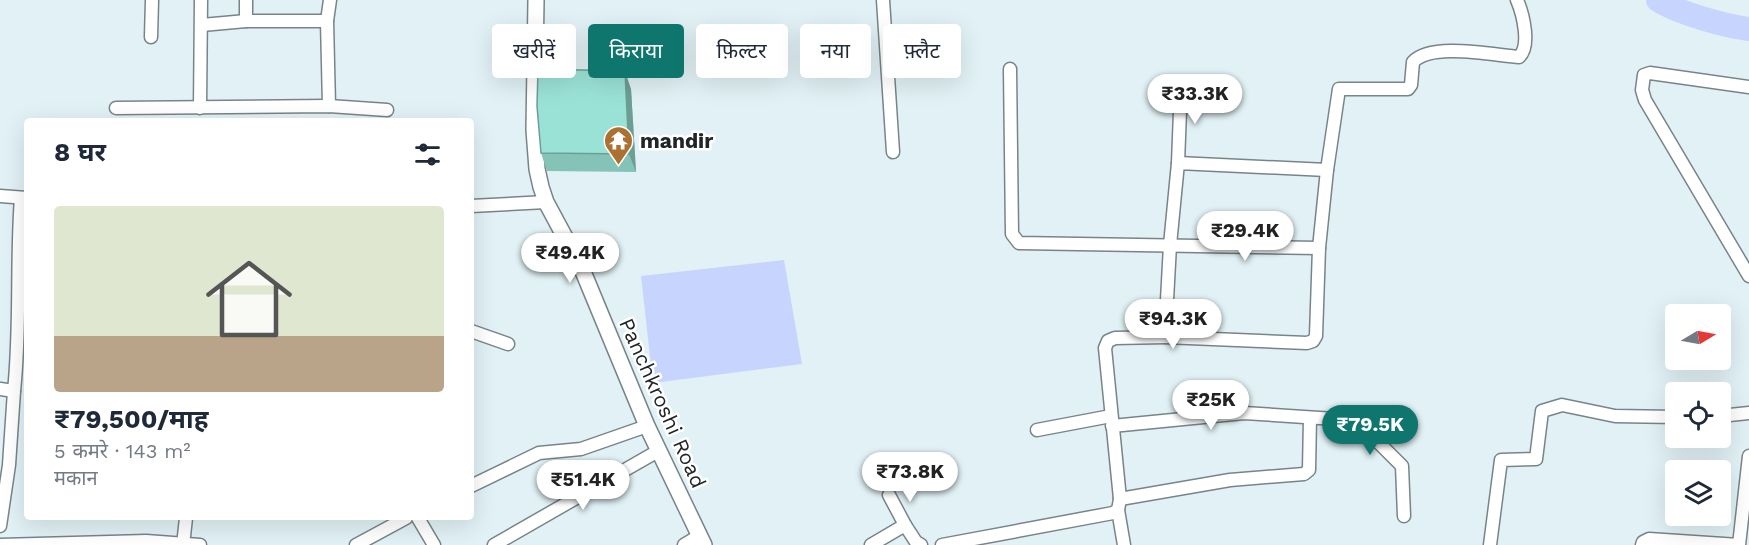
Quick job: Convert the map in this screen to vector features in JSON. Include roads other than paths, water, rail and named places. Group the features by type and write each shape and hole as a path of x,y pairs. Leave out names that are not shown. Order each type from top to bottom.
{"street":[{"path":"151,36 152,0"},
{"path":"200,108 201,0"},
{"path":"246,0 246,21"},
{"path":"329,106 327,21 330,0"},
{"name":"Panchkroshi Road","path":"536,0 534,130 537,169 546,202 582,269 658,451 702,541"},
{"path":"883,0 893,152"},
{"path":"1124,545 1105,348 1108,341 1165,337 1307,343 1313,340 1316,336 1319,248 1327,170 1339,89 1408,88 1413,62 1426,53 1440,51 1519,57 1525,48 1524,25 1517,0"},
{"path":"202,25 246,21 327,21"},
{"path":"1010,69 1012,234 1016,241 1022,244 1319,248"},
{"path":"1749,87 1650,73 1644,75 1642,81 1642,90 1650,109 1749,276"},
{"path":"1165,337 1170,245 1178,163 1181,85"},
{"path":"116,108 329,106 387,110"},
{"path":"1178,163 1327,170"},
{"path":"0,196 24,198 18,244 17,358 9,465 1,517"},
{"path":"474,206 546,202"},
{"path":"474,332 508,344"},
{"path":"0,389 14,391"},
{"path":"1490,545 1501,460 1536,459 1542,411 1562,405 1615,416 1665,417"},
{"path":"1036,430 1112,421 1244,413 1350,420 1365,429 1402,465 1404,516"},
{"path":"1731,415 1749,413"},
{"path":"942,545 1113,513 1119,504 1230,480 1304,474 1309,470 1310,418"},
{"path":"474,485 539,453 581,449 647,426"},
{"path":"494,545 658,451"},
{"path":"1642,545 1648,539 1739,545 1745,530 1749,456"},
{"path":"889,495 905,525 916,542 921,545"},
{"path":"183,544 186,520"},
{"path":"356,545 402,520"},
{"path":"419,520 434,545"},
{"path":"871,545 905,525"},
{"path":"0,544 146,541 200,545"},
{"path":"684,545 702,541"}],"water":[{"path":"784,260 802,364 653,383 641,276"}],"waterway":[{"path":"1658,0 1677,10 1702,18 1749,29"}],"place":[{"name":"mandir","path":"619,166"}]}
